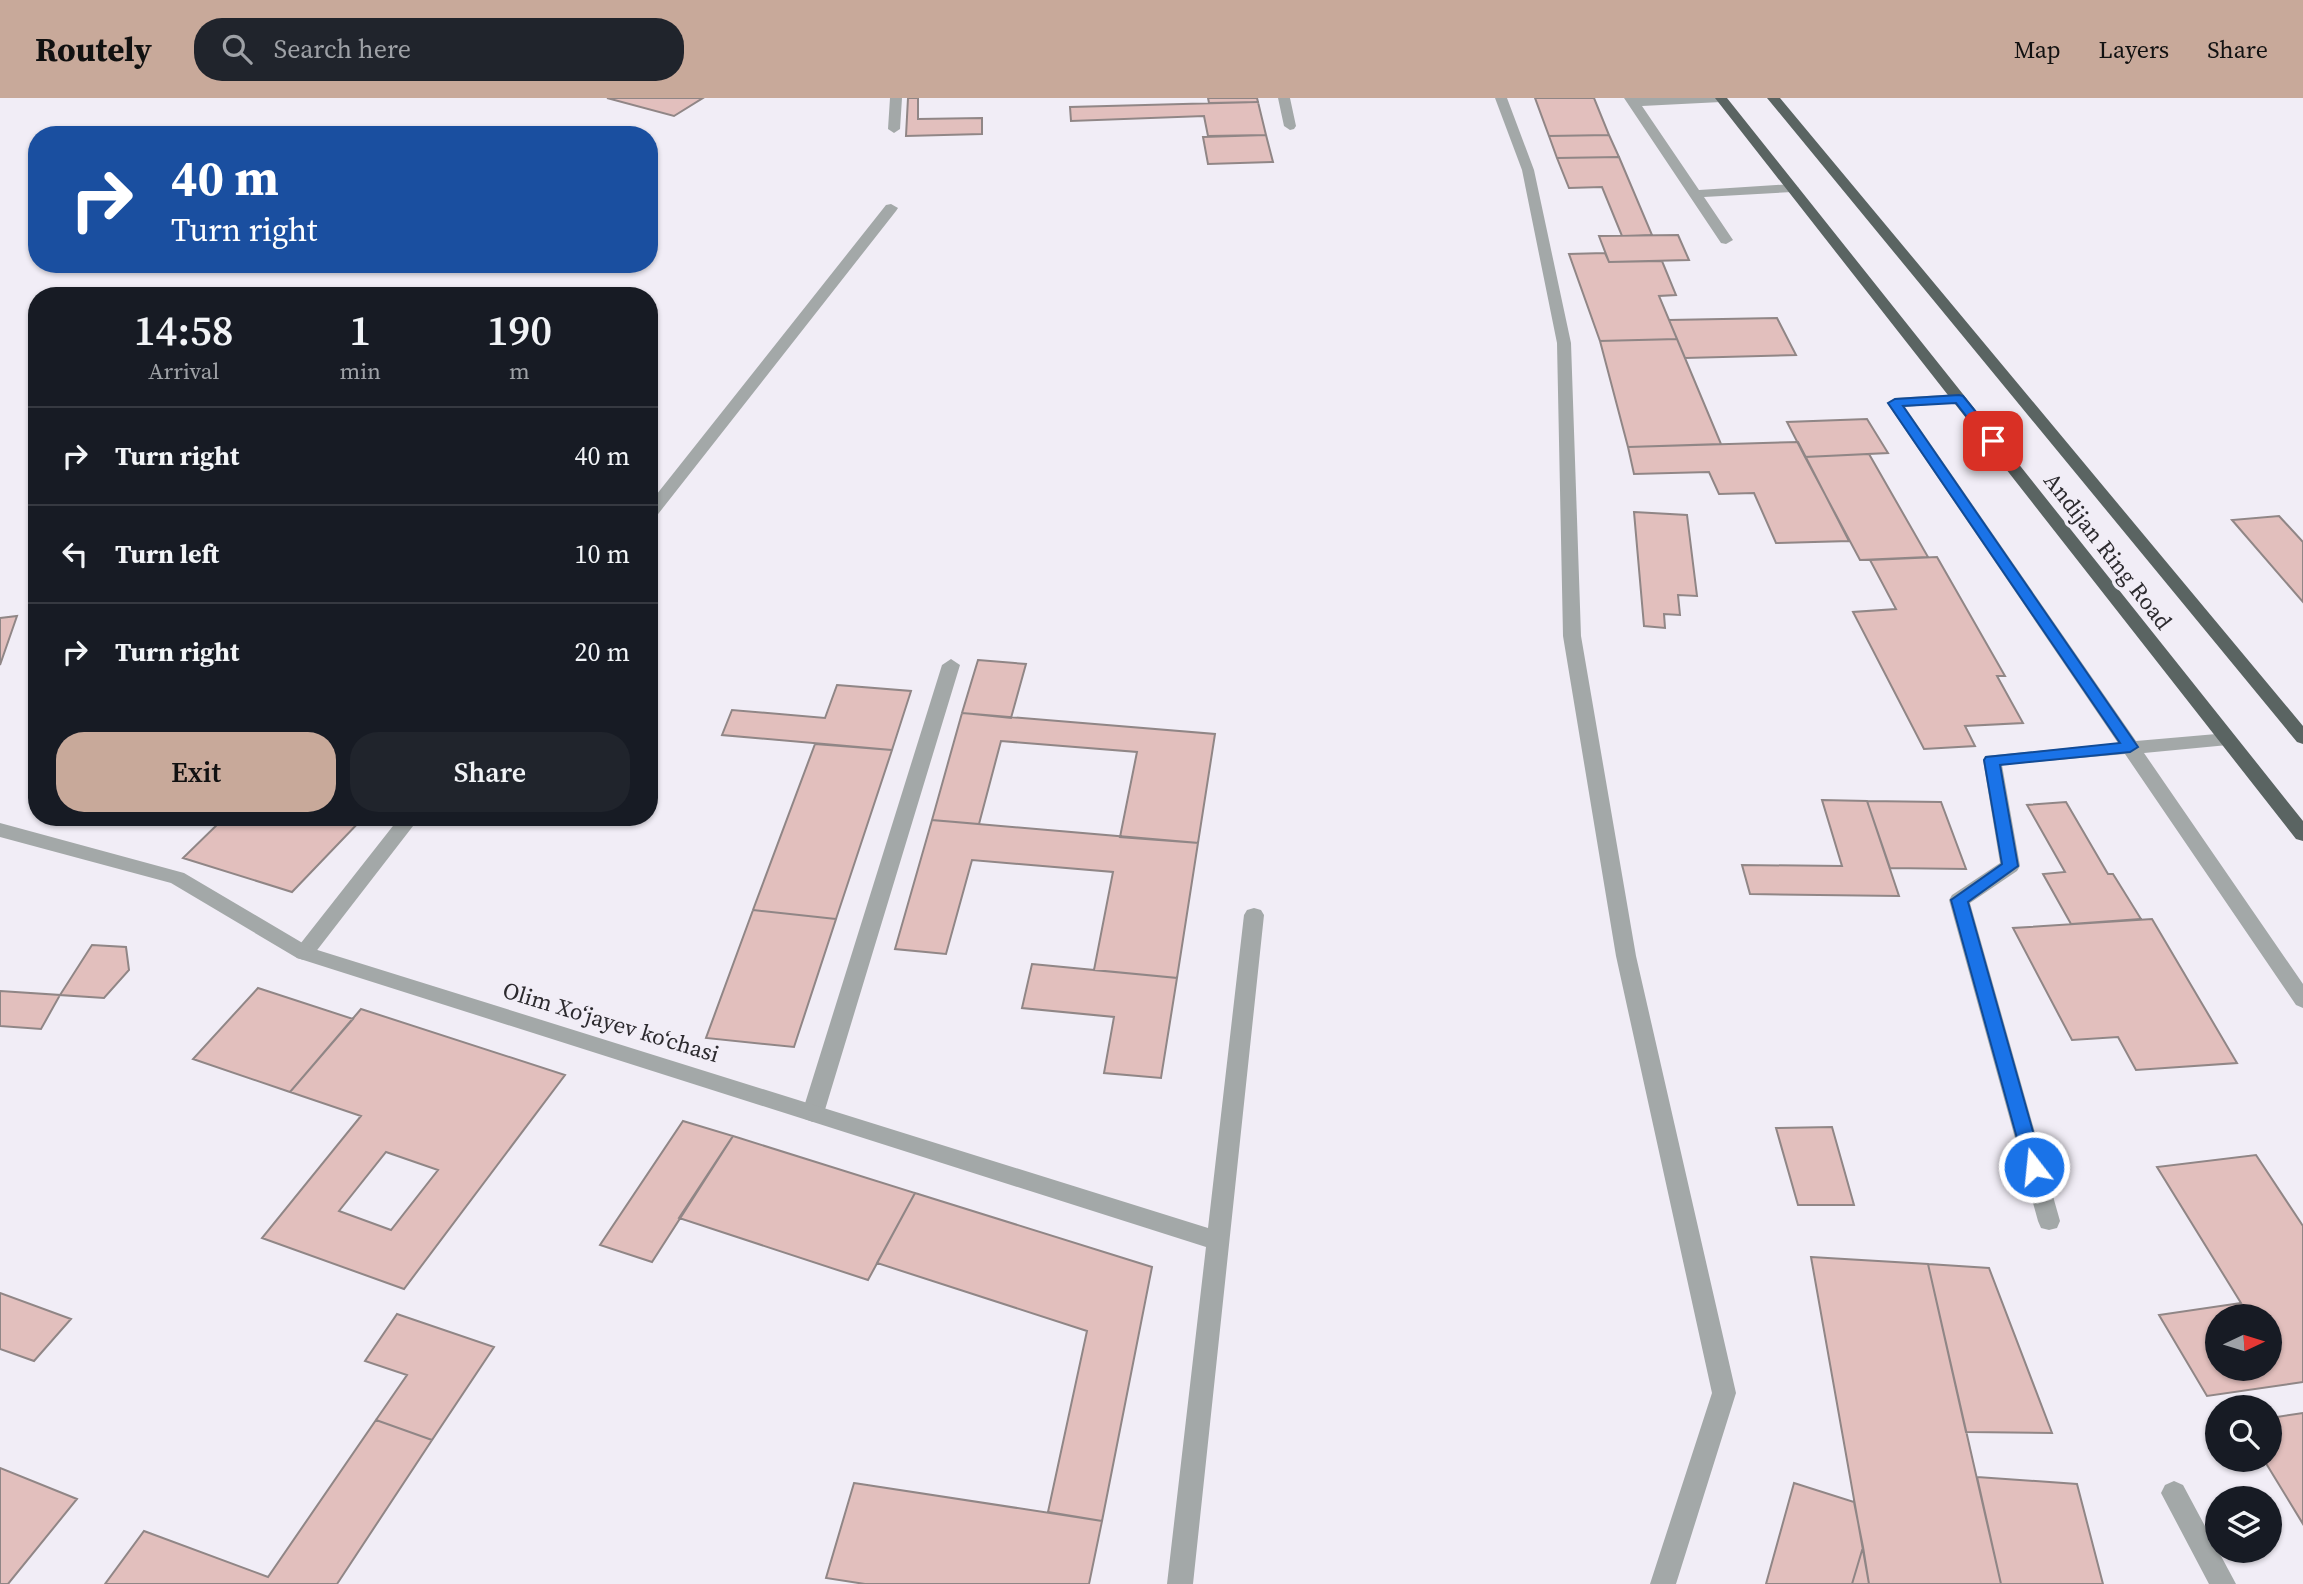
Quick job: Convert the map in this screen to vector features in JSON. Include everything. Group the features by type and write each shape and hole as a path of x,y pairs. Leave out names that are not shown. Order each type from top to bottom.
{"highway":[{"name":"Andijan Ring Road","path":"1721,98 2303,834"},
{"name":"Andijan Ring Road","path":"1773,98 2303,737"}],"street":[{"path":"894,129 896,98"},
{"path":"1284,98 1290,125"},
{"path":"1501,98 1528,170 1564,343 1572,636 1626,956 1724,1393 1663,1584"},
{"path":"1632,101 1721,98"},
{"path":"1632,101 1726,240"},
{"path":"1694,194 1792,188"},
{"path":"1959,399 1895,403 2303,1000"},
{"path":"813,1113 951,665"},
{"path":"2049,1221 1959,900 2010,866 1992,760 2228,739"},
{"path":"304,953 404,826"},
{"name":"Olim Xoʻjayev koʻchasi","path":"0,830 177,878 304,953 1218,1241"},
{"path":"1180,1584 1254,915"},
{"path":"2174,1493 2222,1584"}],"lane":[{"path":"658,504 891,208"}],"building":[{"path":"607,98 703,98 674,116"},
{"path":"908,98 918,98 918,119 982,118 982,134 906,136"},
{"path":"1208,98 1257,98 1258,102 1209,103"},
{"path":"1535,98 1594,98 1609,135 1549,136"},
{"path":"1258,102 1266,135 1208,136 1204,116 1071,121 1070,107"},
{"path":"1266,135 1273,162 1208,164 1203,137"},
{"path":"1609,135 1619,157 1557,158 1549,136"},
{"path":"1619,157 1652,235 1622,236 1602,187 1569,188 1557,158"},
{"path":"1678,235 1689,260 1609,262 1599,236"},
{"path":"1605,253 1609,262 1662,261 1676,295 1659,296 1677,339 1600,341 1569,254"},
{"path":"1777,318 1796,355 1685,358 1669,320"},
{"path":"1677,339 1721,444 1628,447 1600,341"},
{"path":"1867,419 1888,453 1805,457 1787,422"},
{"path":"1798,442 1849,541 1776,543 1754,493 1719,494 1709,472 1634,474 1628,447"},
{"path":"1869,454 1928,557 1860,560 1805,457"},
{"path":"1634,512 1687,515 1697,596 1678,595 1680,615 1664,614 1665,628 1644,626"},
{"path":"2279,516 2303,542 2303,602 2232,520"},
{"path":"1937,557 2005,676 1997,676 2023,723 1965,726 1975,746 1924,749 1853,612 1896,609 1870,560"},
{"path":"17,616 0,665 0,618"},
{"path":"978,660 1026,664 1011,718 962,713"},
{"path":"837,685 911,691 892,750 722,735 732,710 825,718"},
{"path":"962,713 1215,734 1198,843 1120,837 1137,752 1001,741 979,824 932,820"},
{"path":"815,744 892,750 836,919 753,910"},
{"path":"1822,800 1867,801 1899,896 1750,894 1742,865 1842,866"},
{"path":"1867,801 1941,802 1966,869 1890,868"},
{"path":"2066,802 2108,874 2113,874 2141,919 2071,924 2043,874 2065,872 2027,805"},
{"path":"932,820 1198,843 1177,978 1094,970 1113,872 972,860 946,954 895,949"},
{"path":"216,826 355,826 292,892 183,858"},
{"path":"753,910 836,919 794,1047 706,1038"},
{"path":"2152,919 2237,1063 2136,1070 2118,1037 2072,1040 2013,928"},
{"path":"92,945 126,947 129,970 104,998 60,995"},
{"path":"1032,964 1177,978 1161,1078 1104,1073 1114,1017 1022,1008"},
{"path":"258,988 353,1019 290,1092 193,1059"},
{"path":"0,991 60,995 41,1029 0,1026"},
{"path":"361,1009 565,1075 404,1289 262,1238 361,1116 290,1092","holes":["386,1152 438,1170 391,1230 339,1211"]},
{"path":"683,1121 733,1136 652,1262 600,1245"},
{"path":"1832,1127 1854,1205 1798,1205 1776,1128"},
{"path":"733,1136 915,1193 868,1280 679,1218"},
{"path":"2256,1155 2303,1226 2303,1382 2206,1395 2159,1315 2205,1308 2205,1381 2282,1381 2282,1304 2234,1304 2241,1303 2157,1167"},
{"path":"915,1193 1152,1267 1102,1521 1048,1512 1087,1331 877,1263"},
{"path":"1811,1257 1928,1264 2001,1584 1869,1584"},
{"path":"1928,1264 1989,1268 2052,1433 1966,1432"},
{"path":"0,1293 71,1319 34,1361 0,1349"},
{"path":"397,1314 494,1347 432,1440 376,1420 407,1375 365,1361"},
{"path":"2303,1413 2303,1524 2271,1472 2282,1472 2282,1416"},
{"path":"376,1420 432,1440 337,1584 105,1584 144,1531 268,1577"},
{"path":"0,1468 77,1499 8,1584 0,1584"},
{"path":"1977,1477 2077,1484 2103,1584 2001,1584"},
{"path":"854,1483 1102,1521 1089,1584 865,1584 826,1578"},
{"path":"1794,1483 1854,1502 1863,1547 1852,1584 1766,1584"},
{"path":"1863,1547 1869,1584 1852,1584"}],"route":[{"path":"1993,441 1959,399 1895,403 2130,747 1992,760 2010,866 1959,900 2034,1167"}]}
